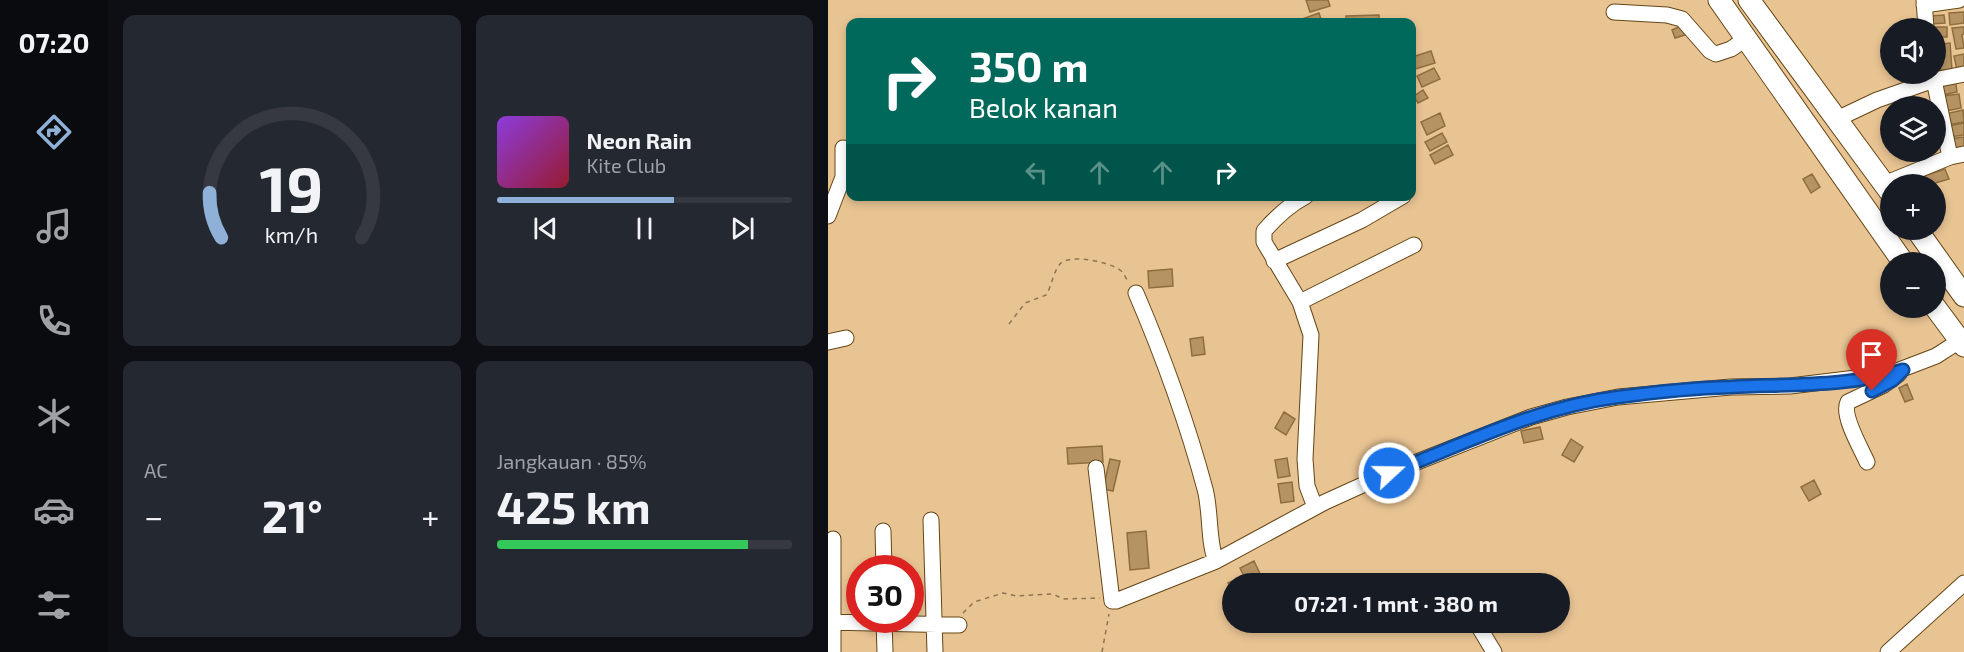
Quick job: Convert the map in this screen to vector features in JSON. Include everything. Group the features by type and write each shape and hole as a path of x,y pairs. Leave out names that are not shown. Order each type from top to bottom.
{"highway":[{"path":"1719,0 1748,38 1896,252"},
{"path":"1749,0 1880,178"},
{"path":"1786,95 1807,78"},
{"path":"1924,240 1964,296"},
{"path":"1944,318 1963,342"}],"street":[{"path":"1925,18 1924,2 1959,0"},
{"path":"1614,12 1667,15 1682,20 1710,51 1716,54 1731,49 1748,38"},
{"path":"1946,76 1964,74"},
{"path":"1837,119 1916,84"},
{"path":"1917,174 1957,155 1935,84"},
{"path":"828,216 843,177 843,148"},
{"path":"1297,201 1264,231 1264,242 1300,302 1311,335 1305,459 1307,486 1315,507"},
{"path":"1274,261 1362,220 1394,201"},
{"path":"1300,302 1414,245"},
{"path":"1136,293 1155,339 1200,471 1209,506 1212,547 1216,561"},
{"path":"828,342 846,338"},
{"path":"1096,468 1112,601 1124,599 1216,561 1315,507 1389,473 1517,422 1567,407 1618,397 1731,387 1811,384 1888,374 1936,356 1963,342"},
{"path":"1867,462 1847,416 1846,406 1848,402 1893,380 1903,370"},
{"path":"931,520 935,652"},
{"path":"884,531 884,555"},
{"path":"833,539 831,622 833,652"},
{"path":"1888,652 1964,584"},
{"path":"831,622 846,622"},
{"path":"924,623 959,625"},
{"path":"884,633 885,652"},
{"path":"1483,633 1494,652"}],"path":[{"path":"1009,324 1025,303 1046,295 1058,267 1068,260 1082,258 1112,266 1122,272 1136,293"},
{"path":"959,625 965,609 974,602 1003,593 1016,596 1053,594 1064,599 1102,598 1112,601 1102,652"}],"building":[{"path":"1306,0 1328,0 1330,6 1310,12"},
{"path":"1964,12 1964,23 1950,25 1949,13"},
{"path":"1319,13 1321,18 1305,18"},
{"path":"1379,15 1379,18 1346,18 1346,16"},
{"path":"1944,15 1944,18 1930,18 1930,16"},
{"path":"1681,26 1685,35 1675,38 1672,30"},
{"path":"1964,27 1962,35 1964,48 1956,49 1952,28"},
{"path":"1950,43 1952,70 1946,70 1946,44"},
{"path":"1431,51 1435,63 1416,69 1416,56"},
{"path":"1964,54 1964,69 1957,70 1954,56"},
{"path":"1434,68 1440,79 1422,87 1417,76"},
{"path":"1955,78 1957,92 1942,95 1940,84 1946,84 1946,79"},
{"path":"1423,90 1428,98 1418,103 1416,95"},
{"path":"1959,94 1961,108 1946,111 1946,96 1943,96"},
{"path":"1963,110 1964,122 1947,125 1946,114"},
{"path":"1440,113 1445,126 1427,135 1421,122"},
{"path":"1964,123 1964,135 1950,137 1948,126"},
{"path":"1442,133 1447,142 1430,151 1425,142"},
{"path":"1964,137 1964,149 1952,151 1950,139"},
{"path":"1448,145 1453,155 1435,164 1430,155"},
{"path":"1945,169 1949,179 1946,180 1946,174 1930,174"},
{"path":"1812,174 1820,187 1811,193 1803,179"},
{"path":"1172,269 1173,286 1149,288 1148,271"},
{"path":"1203,337 1205,354 1192,356 1190,339"},
{"path":"1907,384 1913,399 1905,402 1899,388"},
{"path":"1284,412 1295,419 1286,435 1275,428"},
{"path":"1540,427 1543,439 1524,443 1521,431"},
{"path":"1571,439 1583,447 1574,462 1562,455"},
{"path":"1102,446 1103,462 1068,464 1067,448"},
{"path":"1287,458 1290,476 1278,478 1275,460"},
{"path":"1110,459 1120,461 1113,491 1103,489"},
{"path":"1814,480 1821,494 1809,501 1801,487"},
{"path":"1292,482 1294,501 1281,503 1278,484"},
{"path":"1146,531 1149,568 1130,570 1127,533"},
{"path":"1254,561 1260,573 1242,573 1240,568"}],"route":[{"path":"1389,473 1531,417 1604,399 1684,390 1811,384 1903,370 1893,380 1872,391"}]}
